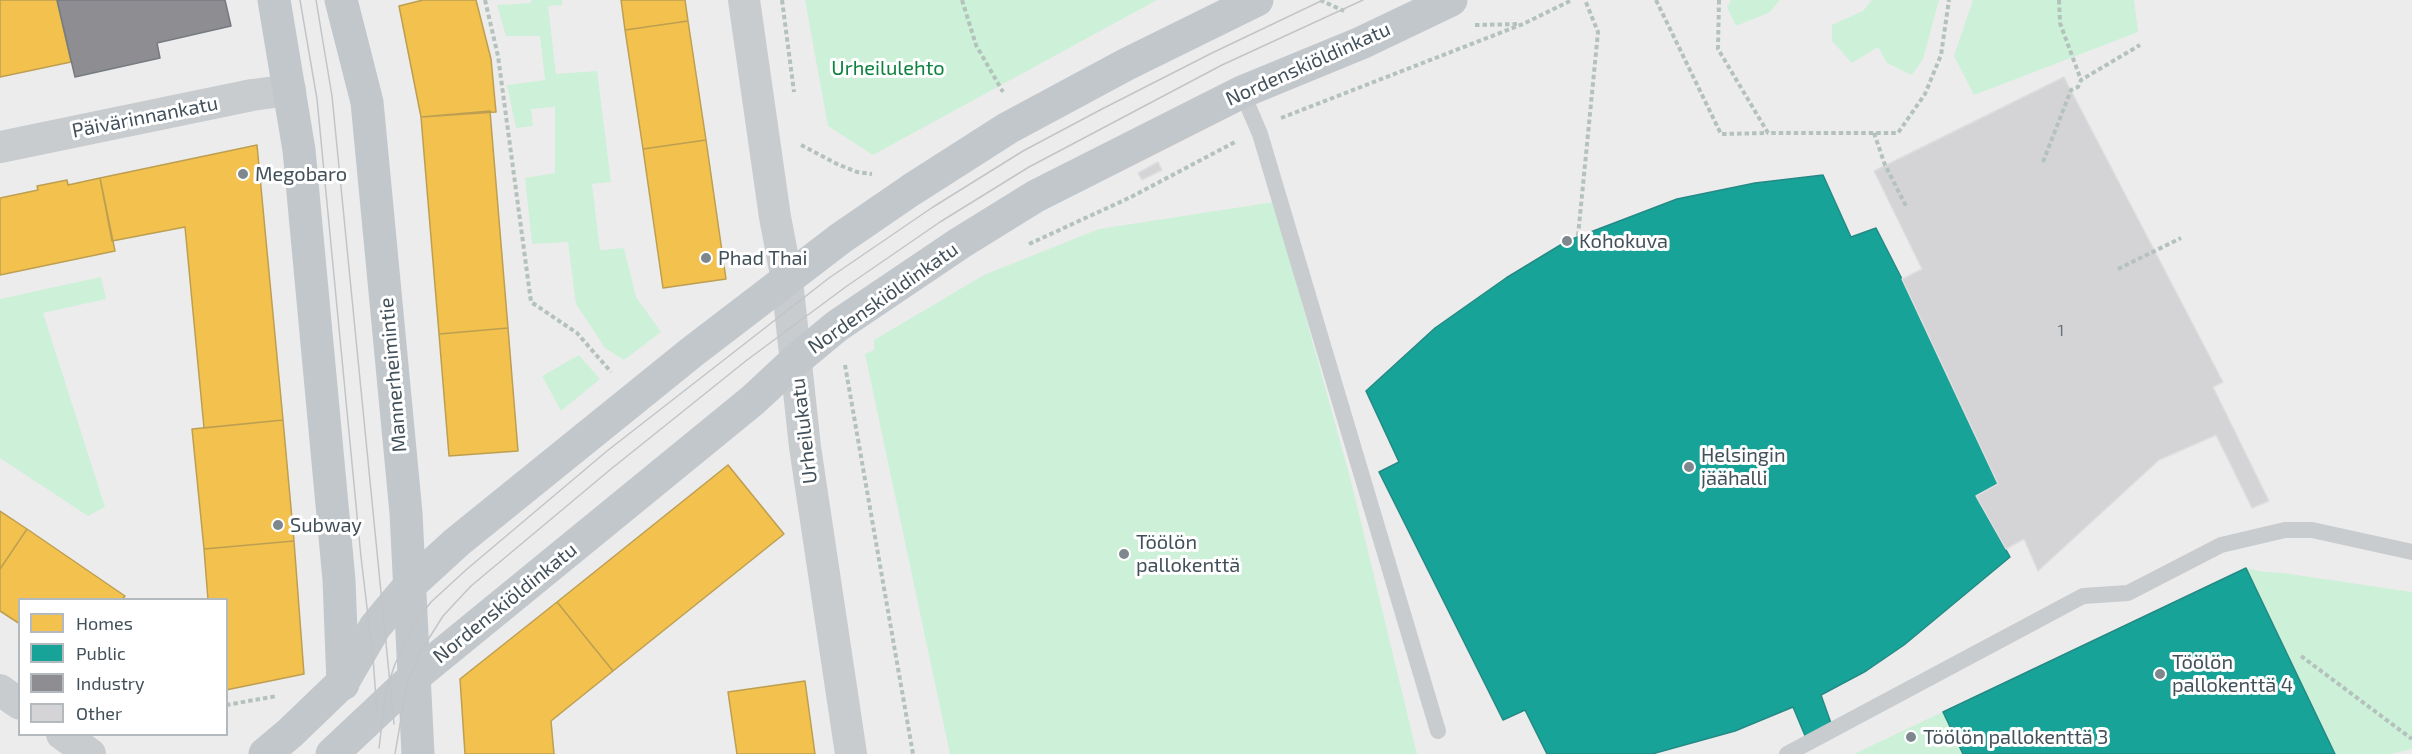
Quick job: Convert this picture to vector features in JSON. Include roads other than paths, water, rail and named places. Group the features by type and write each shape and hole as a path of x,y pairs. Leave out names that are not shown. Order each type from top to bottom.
{"main road":[{"path":"274,0 299,150 339,580 344,682 340,751"},
{"name":"Mannerheimintie","path":"341,0 367,102 406,513 418,754"},
{"path":"265,754 344,682 375,627 410,585 457,542 692,352 841,238 1008,128 1127,64 1257,0"},
{"name":"Nordenskiöldinkatu","path":"340,751 414,677 753,400 837,326 960,243 1036,196 1242,92 1361,43 1451,0"}],"street":[{"name":"Urheilukatu","path":"744,0 775,217 787,280 804,437 851,754"},
{"name":"Päivärinnankatu","path":"0,147 252,95 290,90"},
{"path":"0,690 18,703"},
{"path":"63,736 90,754"}],"lane":[{"path":"1242,92 1259,129 1438,731"},
{"path":"1787,754 2083,596 2128,593 2221,545 2285,530 2312,530 2412,552"}],"tram line":[{"path":"300,0 317,99 377,712"},
{"path":"316,0 332,96 394,724"},
{"path":"379,748 386,691 395,664 417,620 431,602 467,569 607,451 829,278 933,207 1023,151 1102,109 1323,0"},
{"path":"395,754 407,683 421,651 443,616 471,586 611,469 747,360 847,286 940,222 1029,167 1222,65 1363,0"}],"place":[{"name":"Megobaro","path":"243,174"},
{"name":"Kohokuva","path":"1567,241"},
{"name":"Phad Thai","path":"706,258"},
{"name":"Helsingin jäähalli","path":"1689,467"},
{"name":"Subway","path":"278,525"},
{"name":"Töölön pallokenttä","path":"1124,554"},
{"name":"Töölön pallokenttä 4","path":"2160,674"},
{"name":"Töölön pallokenttä 3","path":"1911,737"}],"park label":[{"name":"Urheilulehto","path":"888,68"}]}
